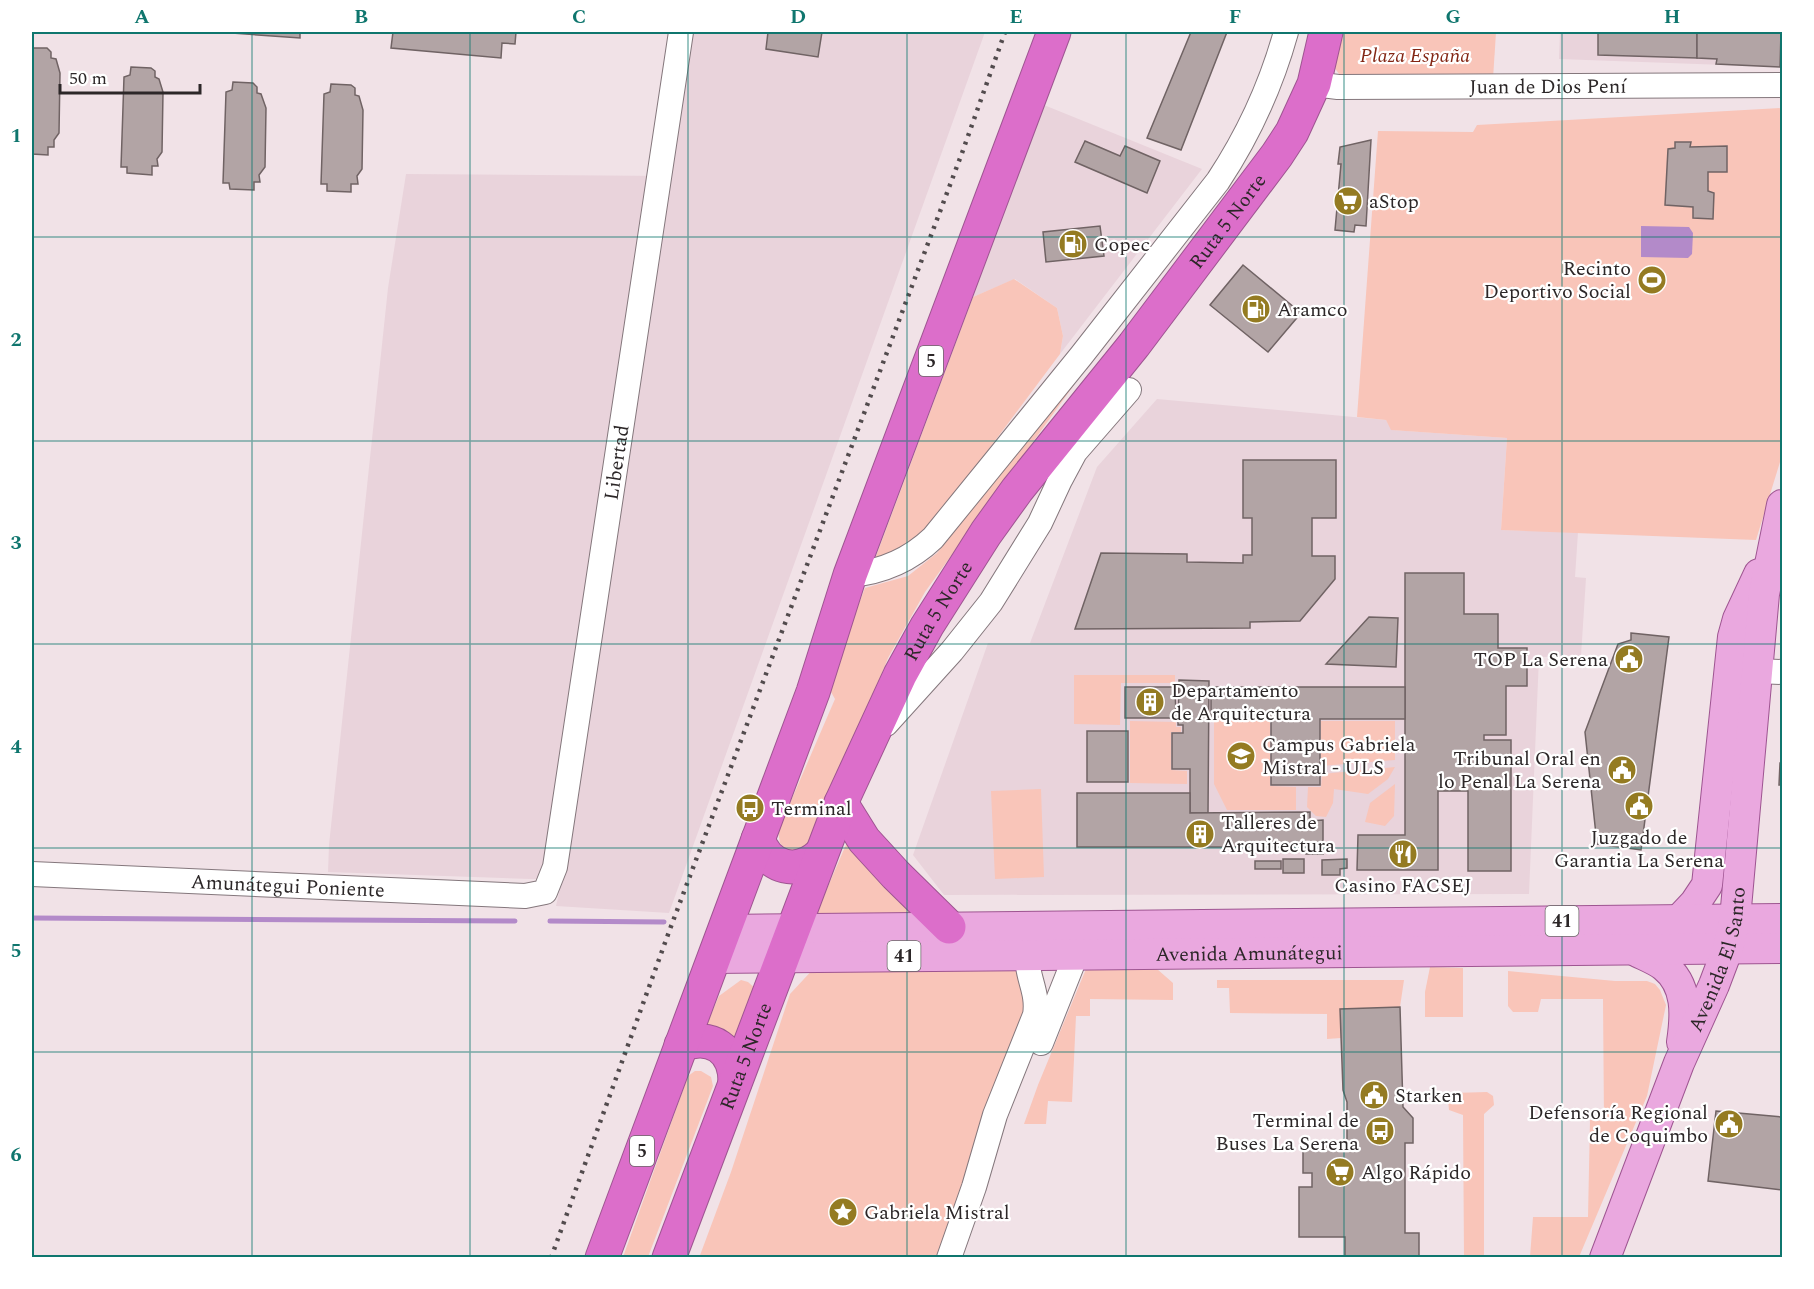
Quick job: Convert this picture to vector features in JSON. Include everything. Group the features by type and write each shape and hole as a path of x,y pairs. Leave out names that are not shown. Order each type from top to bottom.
{"highway":[{"name":"5","path":"602,1257 813,692 850,575 1054,32"},
{"name":"Ruta 5 Norte","path":"669,1257 840,803 900,675 956,578 1017,490 1110,399 1277,155 1292,132 1314,84 1326,32"},
{"path":"840,803 864,840 949,927"},
{"path":"758,839 766,855 772,861 789,867 807,864 821,854"},
{"path":"681,1045 705,1041 721,1048 733,1063 735,1082"}],"main road":[{"name":"Avenida El Santo","path":"1605,1257 1679,1063 1696,1029 1728,948 1736,919 1770,671 1764,594 1782,504"},
{"path":"1679,920 1695,903 1707,885 1733,637 1738,619 1774,541"},
{"name":"Avenida Amunátegui","path":"787,943 949,927 1782,919"},
{"name":"Avenida Amunátegui","path":"719,944 787,943 1026,956 1782,948"},
{"path":"1631,949 1663,966 1671,974 1682,993 1686,1013 1679,1063"}],"street":[{"name":"Libertad","path":"545,892 555,867 681,32"},
{"path":"850,575 890,567 914,554 928,543 1081,356 1218,181 1238,151 1269,87 1286,32"},
{"name":"Juan de Dios Pení","path":"1314,84 1338,87 1782,85"},
{"name":"Amunátegui Poniente","path":"32,874 525,896 545,892"},
{"path":"950,1257 995,1115 1035,1015 1036,999 1026,956 1035,937 1041,931 1053,926"},
{"path":"974,1187 1009,1121 1076,955"}],"shaded area":[{"path":"692,32 985,32 669,913 556,906 562,880 328,872 388,288 406,174 668,176"},
{"path":"1560,32 1781,32 1780,67 1559,59"},
{"path":"1039,103 1202,169 1060,354 1063,336 1057,308 1015,279 973,297"},
{"path":"1641,226 1689,227 1693,233 1692,254 1688,258 1641,257"},
{"name":"Campus Gabriela Mistral - ULS","path":"1157,399 1386,420 1392,430 1507,438 1501,530 1578,532 1575,577 1586,578 1581,656 1539,657 1529,894 944,895 913,855 988,643 1030,643 1097,467"}],"green space":[{"name":"Plaza España","path":"1344,32 1496,32 1493,79 1342,78 1334,67"},
{"name":"Recinto Deportivo Social","path":"1782,108 1782,438 1780,462 1756,540 1501,530 1507,438 1391,430 1386,420 1357,417 1378,131 1473,132 1477,125"},
{"path":"1014,279 1057,308 1063,336 1060,354 923,537 901,552 875,559 973,297"},
{"path":"1067,384 1074,385 925,592 888,658 812,848 805,853 786,850 780,843 778,831 835,699 827,685 865,588 908,576 937,553"},
{"path":"1074,675 1175,675 1175,683 1121,683 1120,725 1074,724"},
{"path":"1214,720 1270,720 1270,786 1296,787 1296,810 1227,810 1214,784"},
{"path":"1130,721 1176,722 1176,727 1181,727 1181,732 1171,732 1171,770 1187,771 1187,784 1130,783"},
{"path":"1321,721 1395,721 1395,760 1321,766"},
{"path":"1395,767 1388,779 1368,794 1334,789 1333,803 1326,817 1316,816 1307,807 1308,787 1321,787 1322,774"},
{"path":"1395,784 1394,816 1385,826 1365,822 1370,803"},
{"path":"1041,789 1044,877 995,879 991,791"},
{"path":"848,840 923,918 814,919"},
{"path":"1022,964 1034,1005 1000,1084 936,1257 699,1258 731,1172 790,994 817,965"},
{"path":"1430,967 1463,968 1463,1017 1425,1017 1425,992"},
{"path":"1086,969 1157,969 1173,983 1173,1000 1090,999 1090,1016 1076,1016 1072,1102 1048,1101 1046,1124 1024,1124 1038,1085"},
{"path":"1508,971 1615,981 1647,981 1655,984 1660,990 1666,1005 1647,1096 1579,1257 1530,1257 1533,1217 1588,1217 1590,1120 1604,1121 1603,999 1541,999 1538,1012 1513,1012 1508,1006"},
{"path":"741,980 748,982 757,990 736,1050 703,1033 719,996"},
{"path":"1217,980 1404,980 1400,1007 1340,1009 1341,1038 1327,1039 1327,1014 1230,1013 1229,988 1217,988"},
{"path":"695,1071 701,1071 711,1077 713,1086 648,1257 623,1257 688,1076"},
{"path":"1487,1092 1493,1096 1494,1105 1484,1114 1484,1257 1464,1257 1463,1115 1449,1110 1448,1099 1452,1093"}],"building":[{"path":"218,32 300,32 300,38"},
{"path":"393,32 516,32 515,44 502,43 501,58 391,48"},
{"path":"768,32 822,32 818,57 766,49"},
{"path":"1191,32 1227,32 1181,150 1147,138"},
{"path":"1598,32 1697,32 1697,58 1598,55"},
{"path":"1697,32 1781,32 1780,67 1716,64 1717,59 1697,58"},
{"path":"32,48 47,48 51,52 51,58 56,59 60,73 59,133 54,140 54,147 48,147 48,155 32,154"},
{"path":"131,67 151,68 155,71 155,77 159,79 163,92 162,152 157,159 158,166 152,166 152,175 127,173 127,167 121,167 124,77 130,75"},
{"path":"233,82 253,83 257,87 257,93 261,94 266,108 265,167 259,175 260,182 254,182 254,190 230,189 229,183 223,183 226,92 232,90"},
{"path":"331,84 351,85 355,88 355,95 359,96 363,110 362,169 357,176 358,184 351,184 351,192 327,191 327,184 321,184 324,94 330,92"},
{"path":"1371,140 1366,226 1355,225 1354,232 1335,230 1341,164 1338,164 1340,147"},
{"path":"1085,141 1120,156 1125,146 1160,161 1147,193 1075,162"},
{"path":"1675,142 1691,142 1690,147 1727,146 1727,172 1708,172 1708,191 1714,193 1713,219 1693,218 1693,207 1665,205 1668,149 1675,148"},
{"name":"Copec","path":"1100,226 1104,256 1046,262 1043,232"},
{"name":"Aramco","path":"1243,265 1301,313 1268,352 1210,305"},
{"path":"1243,460 1336,460 1336,518 1312,518 1312,556 1335,556 1335,579 1300,621 1250,622 1250,628 1075,629 1101,553 1187,554 1187,562 1243,563 1243,555 1252,555 1252,518 1243,518"},
{"path":"1405,573 1464,573 1464,614 1498,614 1498,648 1527,648 1527,686 1506,686 1506,735 1484,735 1484,740 1511,740 1511,871 1468,871 1468,791 1438,791 1438,870 1357,870 1358,835 1405,835"},
{"path":"1369,617 1398,618 1396,667 1326,664"},
{"path":"1631,633 1669,637 1641,850 1597,844 1585,732 1618,644 1631,640"},
{"path":"1179,680 1209,681 1208,813 1190,813 1190,769 1172,769 1172,733 1183,733 1183,725 1178,725"},
{"name":"Departamento de Arquitectura","path":"1125,687 1175,687 1176,718 1125,718"},
{"path":"1211,687 1405,687 1405,719 1320,719 1320,785 1271,785 1271,717 1211,717"},
{"path":"1087,731 1128,731 1128,782 1087,782"},
{"path":"1780,763 1782,763 1782,785 1779,785"},
{"name":"Talleres de Arquitectura","path":"1077,793 1190,793 1190,813 1310,812 1310,821 1323,820 1323,854 1306,854 1306,847 1077,847"},
{"path":"1283,859 1304,859 1304,873 1283,873"},
{"path":"1347,859 1347,868 1340,869 1340,875 1322,875 1322,860"},
{"path":"1255,861 1281,861 1281,869 1255,869"},
{"name":"Terminal de Buses La Serena","path":"1400,1007 1403,1107 1413,1118 1413,1143 1405,1143 1405,1233 1419,1233 1419,1258 1345,1258 1345,1237 1299,1237 1299,1187 1312,1187 1312,1173 1303,1173 1303,1143 1347,1143 1347,1102 1343,1090 1340,1009"},
{"path":"1716,1111 1782,1117 1782,1190 1708,1181"}],"waterway":[{"path":"32,918 515,921"},
{"path":"550,921 664,922"}],"railway":[{"path":"551,1258 670,929 962,153 1005,32"}],"place":[{"name":"aStop","path":"1348,201"},
{"name":"Copec","path":"1073,244"},
{"name":"Recinto Deportivo Social","path":"1652,280"},
{"name":"Aramco","path":"1256,309"},
{"name":"TOP La Serena","path":"1629,659"},
{"name":"Departamento de Arquitectura","path":"1150,702"},
{"name":"Campus Gabriela Mistral - ULS","path":"1241,756"},
{"name":"Tribunal Oral en lo Penal La Serena","path":"1622,770"},
{"name":"Juzgado de Garantia La Serena","path":"1639,806"},
{"name":"Terminal","path":"750,808"},
{"name":"Talleres de Arquitectura","path":"1200,834"},
{"name":"Casino FACSEJ","path":"1403,854"},
{"name":"Starken","path":"1374,1095"},
{"name":"Defensoría Regional de Coquimbo","path":"1729,1124"},
{"name":"Terminal de Buses La Serena","path":"1380,1131"},
{"name":"Algo Rápido","path":"1340,1172"},
{"name":"Gabriela Mistral","path":"843,1212"}]}
